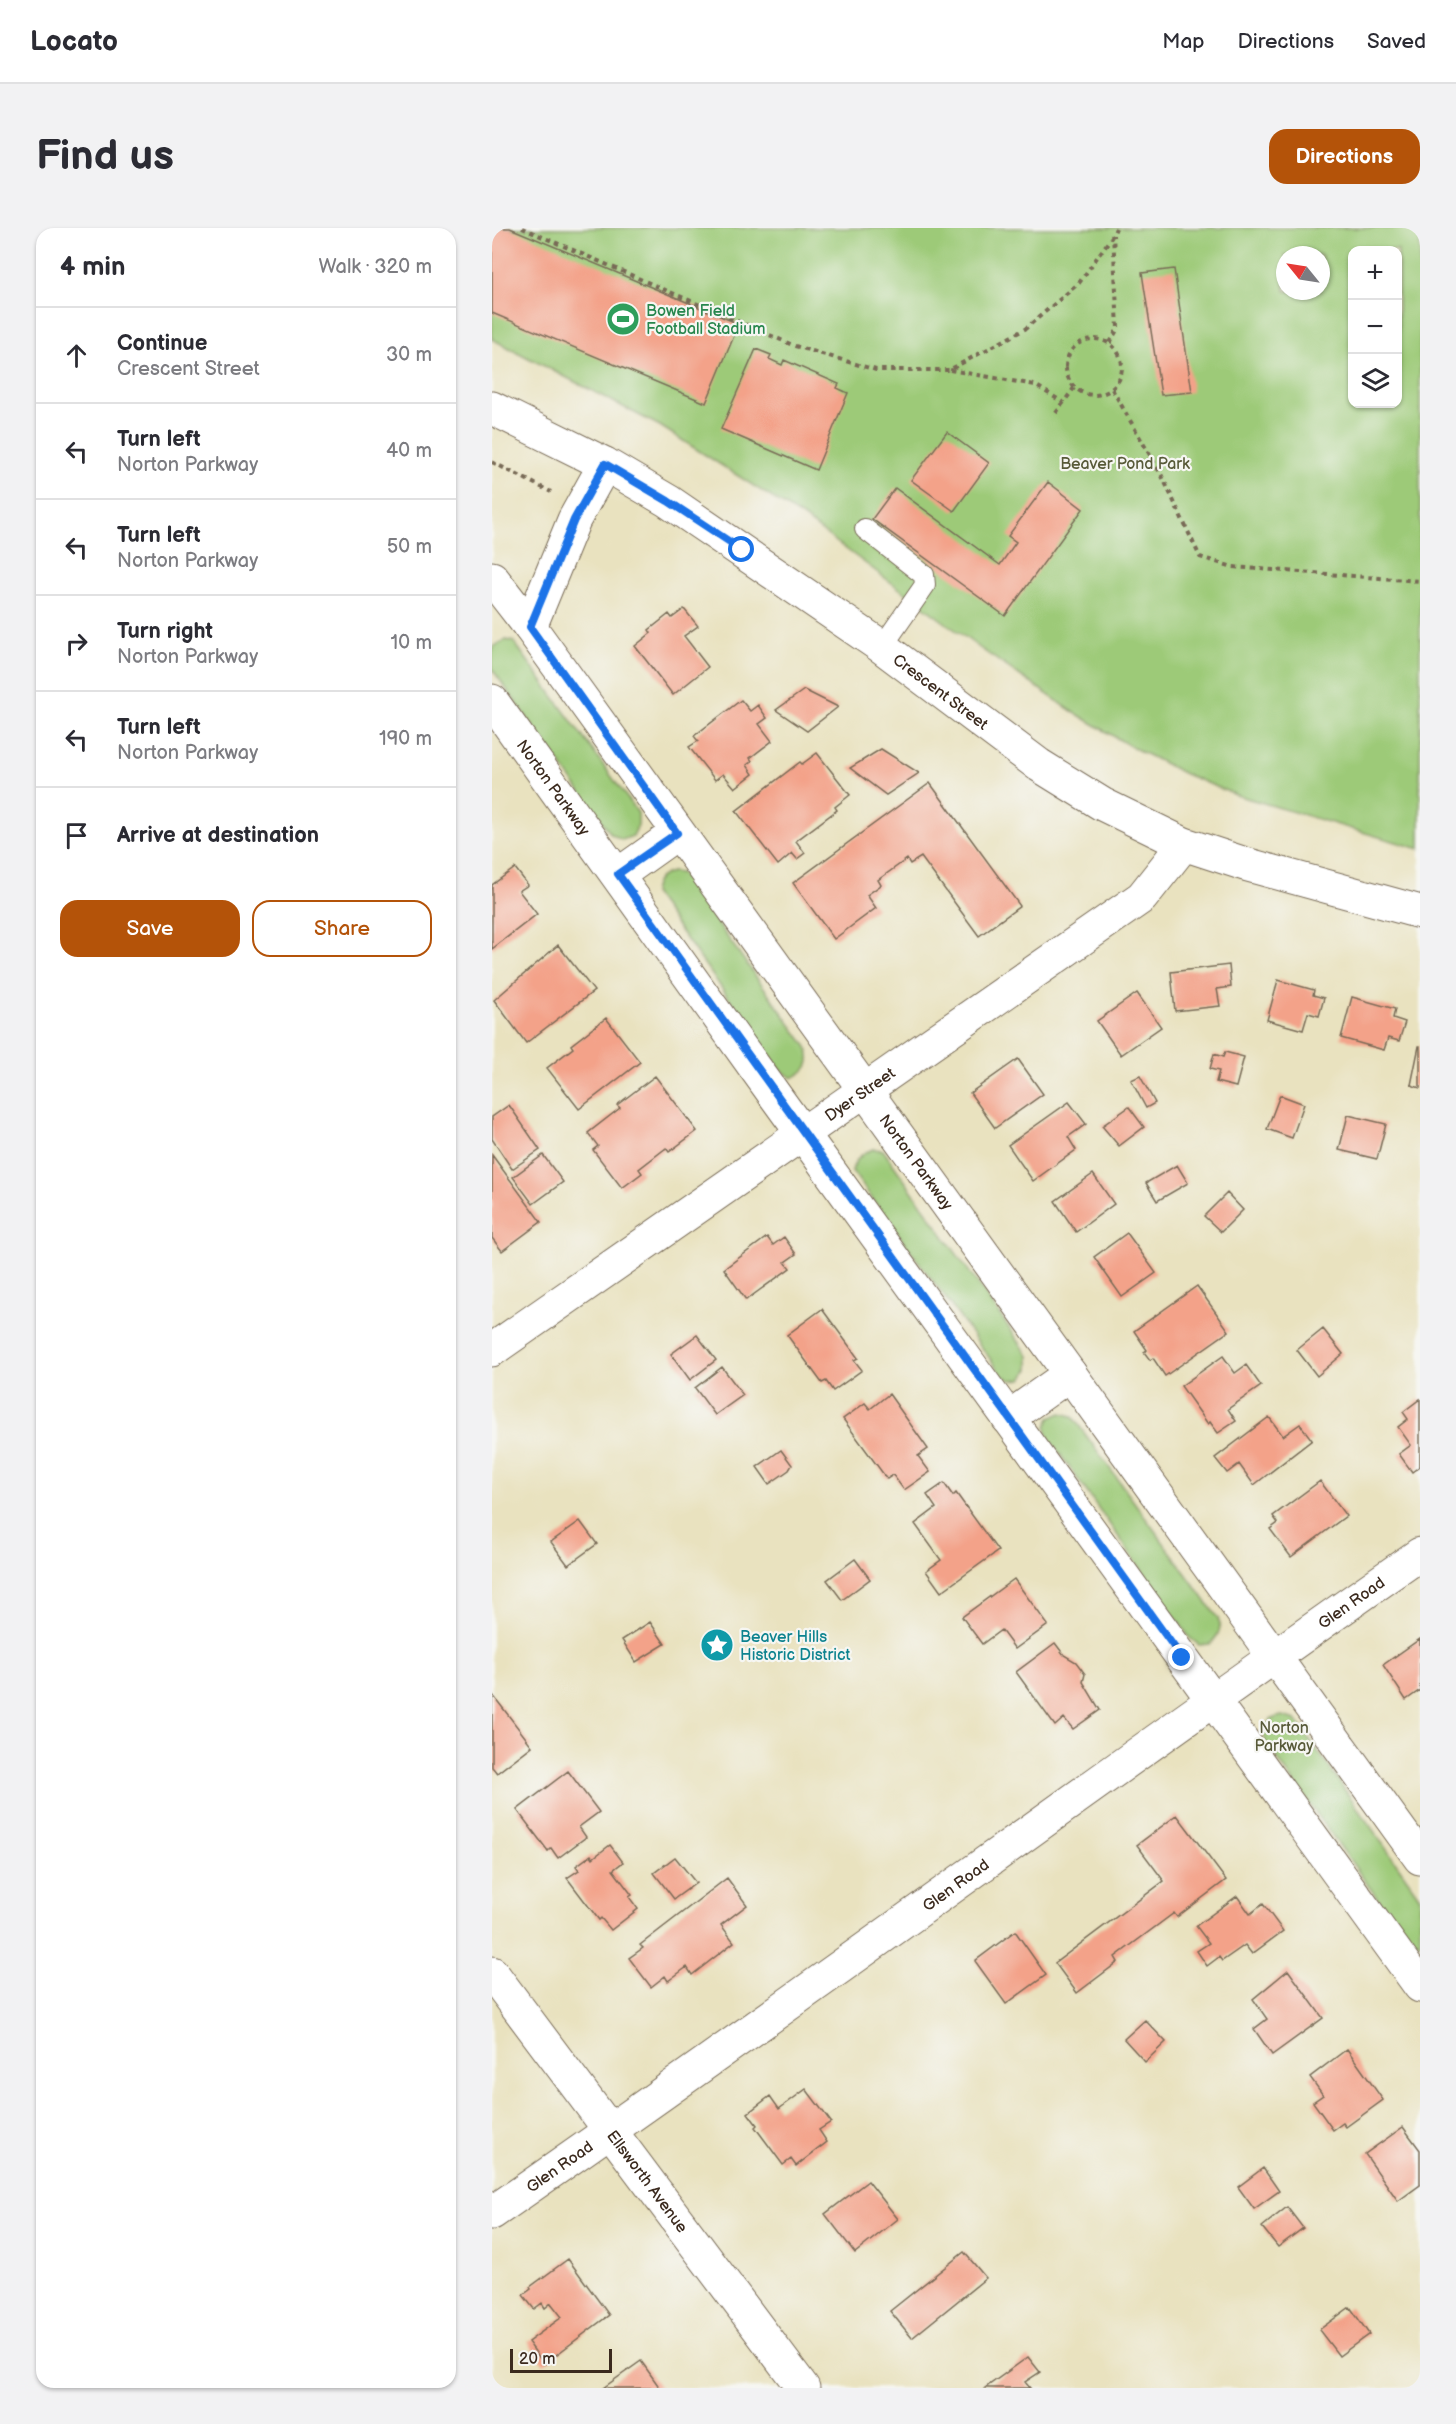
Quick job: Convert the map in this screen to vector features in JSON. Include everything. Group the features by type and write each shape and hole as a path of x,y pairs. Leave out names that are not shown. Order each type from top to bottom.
{"street":[{"name":"Crescent Street","path":"492,408 605,464 677,507 882,647 1039,765 1102,804 1184,844 1245,864 1420,912"},
{"path":"530,627 574,520 605,464"},
{"name":"Norton Parkway","path":"498,597 530,627 863,1091 1275,1655 1420,1858"},
{"name":"Norton Parkway","path":"492,701 1211,1699 1418,1979"},
{"path":"618,874 677,833"},
{"name":"Dyer Street","path":"492,1350 1142,897 1184,844"},
{"path":"1008,1418 1070,1374"},
{"name":"Glen Road","path":"492,2213 610,2132 1211,1699 1420,1554"},
{"name":"Ellsworth Avenue","path":"492,1973 803,2388"}],"lane":[{"path":"865,529 924,575 925,585 882,647"}],"path":[{"path":"522,228 795,346 876,370 949,370 1035,385 1064,403"},
{"path":"949,370 1025,329 1079,282 1116,228"},
{"path":"1110,343 1118,328 1113,235"},
{"path":"1089,339 1101,339 1110,343 1122,361 1119,381 1112,389 1093,396 1074,388 1065,369 1072,349 1080,342 1089,339"},
{"path":"1056,413 1074,388"},
{"path":"1112,389 1162,476 1200,557 1233,567 1420,581"},
{"path":"492,462 554,494"}],"green space":[{"name":"Beaver Pond Park","path":"492,228 1420,228 1420,849 1236,795 1185,774 1130,746 1072,711 981,649 804,518 660,426 492,339"},
{"path":"506,640 514,642 638,813 638,825 633,836 622,840 611,834 492,669 492,647"},
{"path":"671,872 681,873 807,1047 809,1062 805,1070 792,1078 780,1069 653,893 659,879"},
{"path":"873,1149 883,1150 1029,1356 1029,1369 1022,1379 1011,1380 1002,1375 852,1171 859,1157"},
{"path":"1061,1413 1072,1416 1218,1618 1219,1632 1210,1644 1199,1645 1190,1638 1048,1437 1046,1427 1050,1418"},
{"name":"Norton Parkway","path":"1282,1716 1296,1720 1420,1897 1420,1943 1408,1940 1403,1934 1268,1746 1264,1735 1265,1726 1271,1720"}],"building":[{"path":"492,228 510,228 739,324 706,403 492,313"},
{"path":"1174,269 1192,392 1161,395 1142,273"},
{"path":"756,349 771,355 769,359 782,365 784,360 839,384 837,388 848,393 816,470 721,429"},
{"path":"947,432 989,463 954,511 911,480"},
{"path":"1048,482 1083,509 1005,616 872,519 895,488 1000,565 1016,542 1008,536"},
{"path":"684,609 698,626 684,636 708,667 673,695 635,646 651,633 649,630 669,614 672,618"},
{"path":"804,690 838,707 807,731 776,710"},
{"path":"741,700 750,711 758,705 767,718 759,724 772,741 750,758 752,761 747,765 753,774 735,788 723,774 715,780 689,747 698,741 694,736"},
{"path":"881,749 919,773 886,795 850,768"},
{"path":"817,753 850,795 835,807 837,810 796,841 805,853 797,859 792,853 778,865 736,811 800,762 802,764"},
{"path":"930,783 1020,906 979,936 921,857 910,864 907,859 878,880 881,885 867,895 876,908 834,939 793,883"},
{"path":"515,868 528,885 519,891 537,914 492,949 492,885"},
{"path":"558,945 594,991 526,1043 494,1000"},
{"path":"1229,965 1231,987 1217,989 1220,1006 1175,1011 1171,972"},
{"path":"1278,980 1314,990 1313,995 1324,998 1319,1016 1308,1013 1303,1030 1267,1020"},
{"path":"1137,993 1161,1027 1121,1055 1097,1021"},
{"path":"1352,997 1395,1009 1393,1018 1405,1022 1399,1041 1388,1038 1384,1050 1341,1038"},
{"path":"606,1018 640,1062 579,1109 547,1068 573,1048 571,1045"},
{"path":"1420,1046 1420,1088 1411,1085"},
{"path":"1225,1052 1244,1057 1236,1087 1216,1082 1219,1071 1210,1069 1214,1054 1223,1057"},
{"path":"1018,1059 1043,1094 995,1128 970,1093"},
{"path":"655,1076 697,1131 669,1152 666,1148 639,1169 642,1173 622,1188 593,1150 598,1146 588,1133 620,1108 617,1105"},
{"path":"1140,1076 1155,1103 1146,1108 1131,1080"},
{"path":"1280,1095 1304,1104 1292,1138 1267,1129"},
{"path":"1069,1102 1086,1124 1068,1137 1076,1150 1033,1181 1008,1145"},
{"path":"509,1105 540,1150 512,1169 492,1139 492,1117"},
{"path":"1129,1107 1144,1127 1119,1146 1102,1126"},
{"path":"1348,1115 1386,1124 1377,1159 1339,1150"},
{"path":"492,1155 541,1222 502,1251 492,1238"},
{"path":"543,1155 563,1182 533,1204 513,1177"},
{"path":"1177,1165 1188,1183 1157,1201 1146,1183"},
{"path":"1093,1174 1114,1204 1076,1232 1055,1201"},
{"path":"1227,1193 1243,1210 1221,1232 1204,1216"},
{"path":"1127,1233 1156,1273 1122,1297 1094,1257"},
{"path":"767,1237 773,1245 784,1237 796,1254 785,1262 790,1268 746,1300 724,1269"},
{"path":"1197,1286 1229,1331 1165,1376 1153,1358 1150,1360 1144,1352 1147,1350 1134,1331"},
{"path":"822,1309 858,1358 854,1360 862,1370 833,1391 826,1381 822,1383 787,1335"},
{"path":"1323,1329 1343,1354 1317,1376 1297,1350"},
{"path":"697,1335 716,1360 690,1380 671,1354"},
{"path":"1223,1356 1235,1373 1246,1365 1261,1386 1228,1409 1236,1421 1218,1433 1210,1422 1208,1424 1181,1386"},
{"path":"722,1367 743,1395 715,1415 695,1388"},
{"path":"889,1394 928,1449 918,1456 930,1472 904,1490 893,1475 887,1479 843,1419 865,1403 870,1409"},
{"path":"1420,1399 1420,1466 1412,1472 1399,1454 1411,1445 1398,1427 1408,1419 1403,1412"},
{"path":"1269,1417 1283,1436 1300,1424 1312,1440 1254,1485 1239,1464 1227,1473 1215,1458"},
{"path":"781,1450 792,1465 789,1470 769,1484 757,1467"},
{"path":"1320,1481 1346,1516 1291,1557 1270,1529 1278,1523 1273,1516"},
{"path":"944,1483 953,1496 956,1493 998,1551 941,1592 926,1571 941,1560 915,1524 936,1508 927,1495"},
{"path":"580,1521 597,1544 568,1565 551,1542"},
{"path":"855,1559 870,1579 842,1600 827,1580"},
{"path":"1014,1579 1048,1625 1015,1649 1001,1630 982,1644 962,1617"},
{"path":"650,1622 665,1644 636,1662 622,1640"},
{"path":"1420,1639 1420,1690 1406,1700 1383,1665"},
{"path":"1055,1643 1064,1655 1076,1662 1085,1674 1083,1682 1100,1710 1073,1729 1064,1718 1055,1726 1016,1672"},
{"path":"492,1694 532,1746 497,1773 492,1767"},
{"path":"568,1771 599,1812 579,1827 586,1837 558,1858 551,1848 548,1851 517,1810"},
{"path":"1177,1815 1226,1880 1177,1917 1174,1913 1115,1957 1118,1962 1077,1993 1055,1963 1164,1881 1137,1845"},
{"path":"610,1845 623,1862 613,1870 632,1895 629,1897 638,1909 611,1930 601,1918 599,1920 567,1878 579,1870 576,1866 591,1855 593,1858"},
{"path":"675,1857 696,1883 674,1899 654,1873"},
{"path":"727,1878 747,1905 721,1925 734,1942 692,1975 687,1967 668,1981 665,1976 651,1987 629,1958 643,1948 640,1945"},
{"path":"1237,1896 1250,1914 1263,1904 1283,1931 1252,1954 1245,1945 1222,1961 1219,1957 1207,1966 1197,1951 1209,1943 1196,1926"},
{"path":"1015,1931 1046,1975 1006,2004 975,1961"},
{"path":"1288,1970 1323,2018 1272,2055 1254,2029 1267,2019 1253,1999"},
{"path":"1145,2020 1166,2042 1145,2062 1124,2039"},
{"path":"1347,2049 1383,2100 1346,2127 1343,2123 1333,2130 1313,2102 1323,2095 1310,2077"},
{"path":"806,2089 831,2122 819,2130 827,2142 796,2166 791,2159 783,2165 755,2127 757,2125 748,2113 770,2096 779,2109"},
{"path":"1403,2127 1420,2150 1420,2185 1398,2201 1365,2154"},
{"path":"1263,2168 1279,2191 1254,2209 1238,2187"},
{"path":"868,2181 898,2219 855,2253 825,2214"},
{"path":"1287,2207 1303,2228 1278,2247 1262,2227"},
{"path":"964,2252 986,2278 912,2338 890,2311"},
{"path":"568,2259 609,2315 544,2364 528,2342 562,2317 551,2303 545,2308 542,2303 534,2309 523,2295 531,2289 530,2287"},
{"path":"1350,2307 1369,2334 1339,2356 1319,2330"},
{"path":"1028,2357 1040,2372 1025,2382 1030,2388 985,2388"},
{"path":"641,2361 660,2388 603,2388"}],"place":[{"name":"Bowen Field Football Stadium","path":"623,319"},
{"name":"Beaver Hills Historic District","path":"717,1645"}],"route":[{"path":"742,550 668,501 605,464 574,520 530,627 677,833 618,874 1182,1658"}]}
